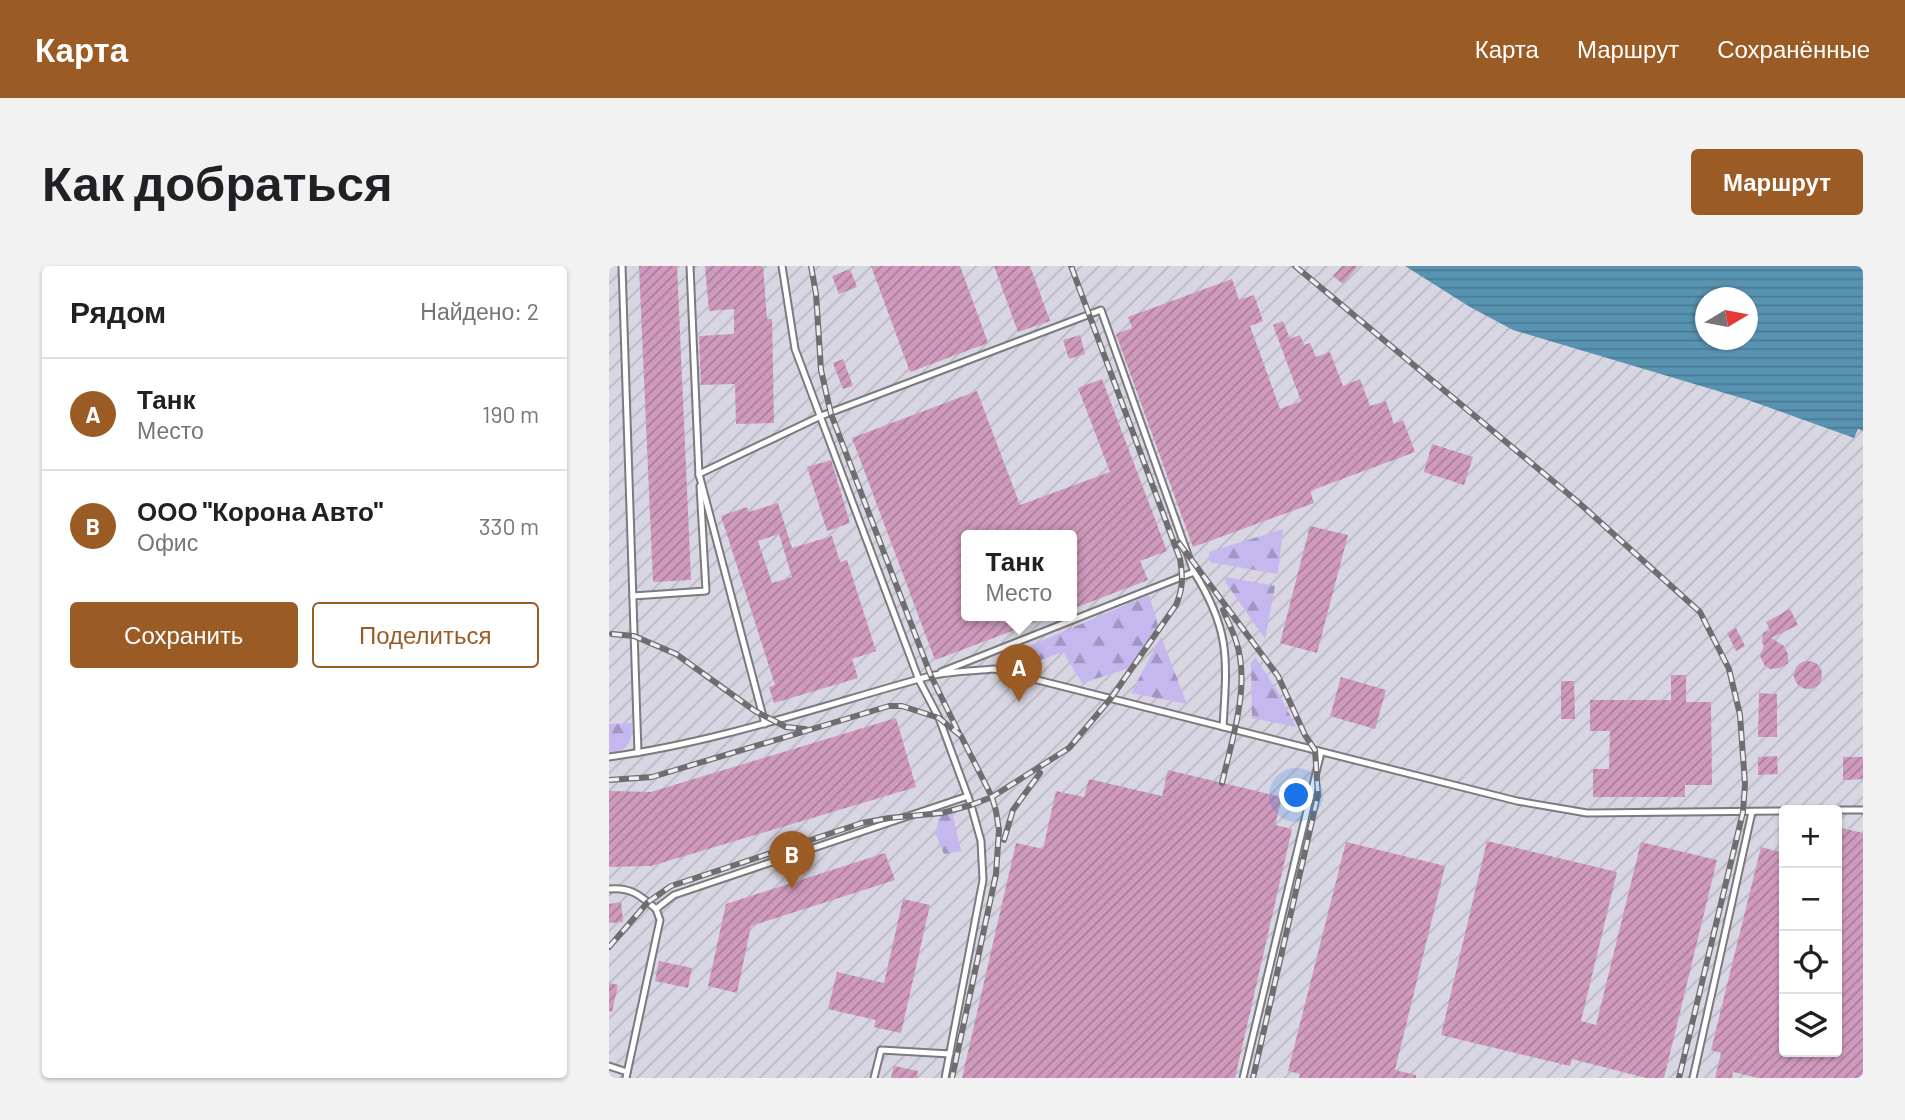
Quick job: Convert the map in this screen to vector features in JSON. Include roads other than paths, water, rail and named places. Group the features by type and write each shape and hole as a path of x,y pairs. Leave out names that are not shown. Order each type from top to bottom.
{"lane":[{"path":"622,266 638,753"},
{"path":"633,596 706,591 690,266"},
{"path":"782,266 795,349 919,680 939,718 968,796 981,841 983,880 945,1078"},
{"path":"699,474 821,416 1101,310 1194,572 1219,621 1227,663 1223,727"},
{"path":"699,474 765,724"},
{"path":"1077,618 1194,572"},
{"path":"609,757 765,724 919,680 1071,621"},
{"path":"932,676 994,668 1517,801 1587,813 1779,811"},
{"path":"1243,1078 1321,752"},
{"path":"656,909 674,895 968,796"},
{"path":"1842,810 1863,810"},
{"path":"1693,1078 1752,812"},
{"path":"609,889 637,891 656,909 660,920 627,1075 609,1066"},
{"path":"874,1078 881,1050 950,1054"}],"water":[{"path":"1405,266 1863,266 1863,431 1858,429 1854,438 1748,400 1513,330 1470,307"}],"railway":[{"path":"811,266 816,294 821,370 831,414 931,676 959,733"},
{"path":"609,947 648,902 671,886 862,823 942,813 992,797 1069,748 1111,698 1176,605 1182,583 1180,559 1071,266"},
{"path":"1295,266 1578,502 1700,612 1729,669 1740,715 1745,784 1743,812 1679,1078"},
{"path":"1179,543 1278,676 1305,735 1315,750 1318,795 1253,1078"},
{"path":"1222,783 1235,730 1242,676 1236,641 1223,610"},
{"path":"612,634 634,636 676,654 755,711 786,727 805,729"},
{"path":"609,780 652,777 889,706 902,706 939,718 961,736 992,797 999,830 996,874 952,1078"},
{"path":"1004,840 1013,810 1040,773"}],"place":[{"name":"Танк","path":"1019,702"},
{"name":"ООО \"Корона Авто\"","path":"792,889"}]}
